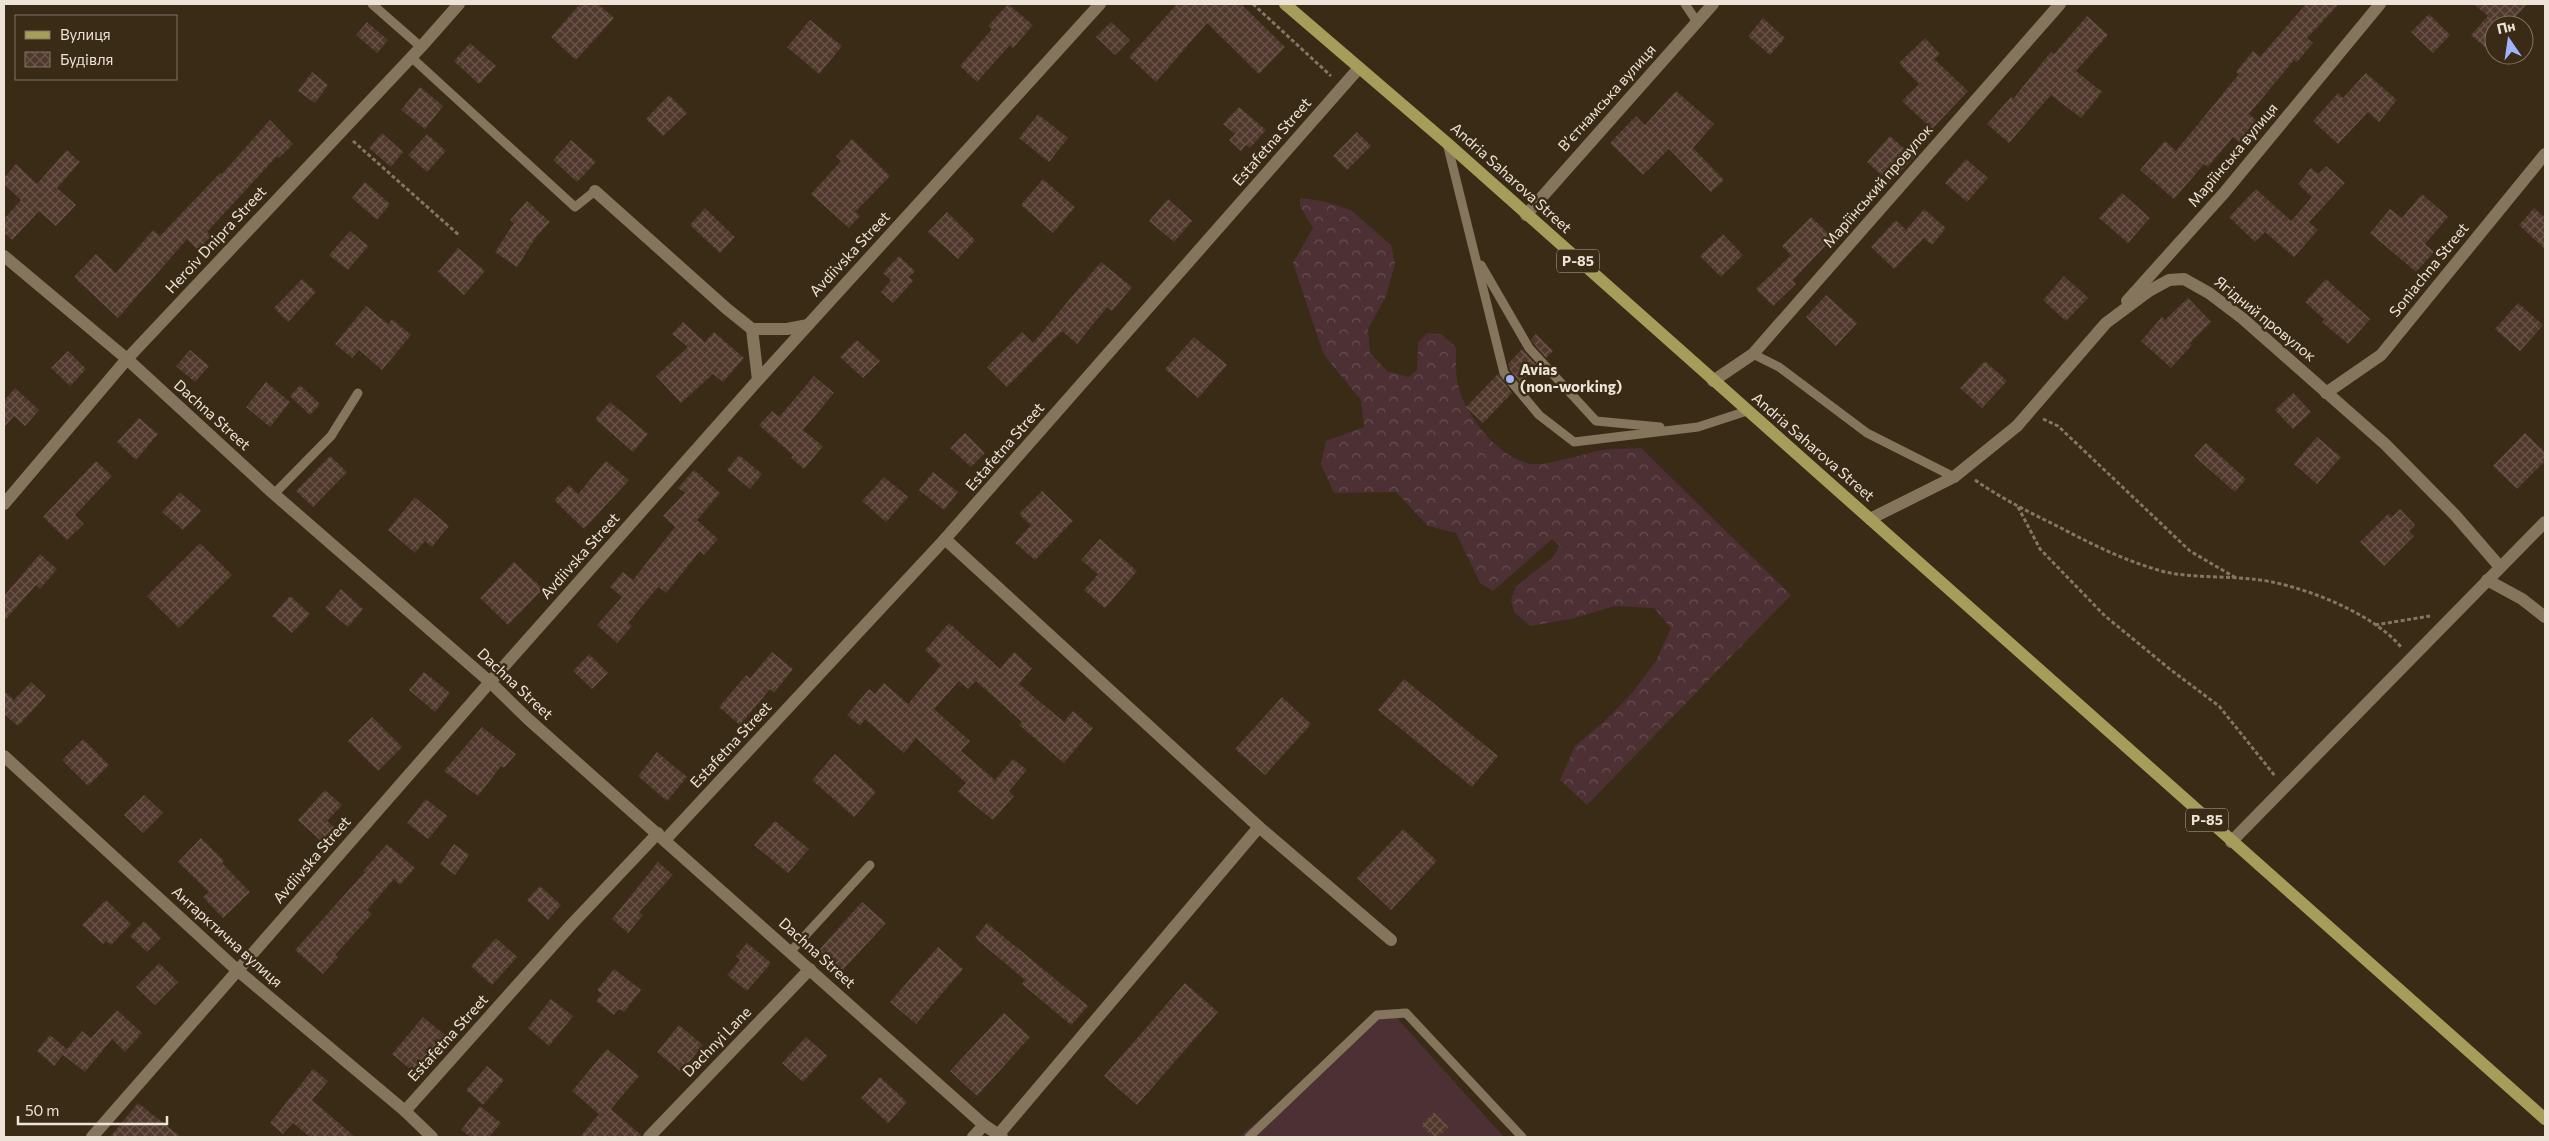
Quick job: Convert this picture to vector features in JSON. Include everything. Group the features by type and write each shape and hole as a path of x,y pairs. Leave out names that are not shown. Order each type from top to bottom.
{"main road":[{"name":"Andria Saharova Street","path":"1285,4 1447,143 1870,519"},
{"name":"Р-85","path":"1870,519 2231,842 2545,1119"}],"street":[{"name":"Heroiv Dnipra Street","path":"4,504 127,359 421,47 458,4"},
{"name":"Avdiivska Street","path":"92,1137 490,682 758,380 1100,4"},
{"name":"Вʼєтнамська вулиця","path":"1526,215 1713,4"},
{"name":"Маріїнський провулок","path":"1713,381 1753,354 2060,4"},
{"name":"Маріїнська вулиця","path":"2106,323 2224,193 2380,4"},
{"name":"Estafetna Street","path":"405,1111 571,925 662,836 945,539 1359,68"},
{"name":"Soniachna Street","path":"2326,393 2381,355 2545,154"},
{"path":"595,191 726,309 752,329 787,329 808,324"},
{"name":"Dachna Street","path":"4,256 127,359 274,494 490,682 528,719 662,836 984,1124 1000,1136"},
{"name":"Ягідний провулок","path":"1870,519 1958,474 2017,426 2106,323 2169,280 2184,279 2210,293 2242,318 2297,364 2326,393 2385,444 2455,515 2500,567"},
{"path":"752,329 758,380"},
{"path":"2231,842 2545,522"},
{"path":"945,539 1258,827 1392,940"},
{"path":"2487,580 2522,599 2545,617"},
{"name":"Антарктична вулиця","path":"4,756 237,970 405,1111 432,1137"},
{"path":"1000,1136 1258,827"},
{"name":"Dachnyi Lane","path":"650,1137 810,970"},
{"path":"974,1137 984,1124"}],"lane":[{"path":"372,4 421,47"},
{"path":"1685,4 1697,22"},
{"path":"411,57 575,207 595,191"},
{"path":"1447,143 1504,373 1539,415 1574,442 1698,427 1748,412"},
{"path":"1475,256 1529,348 1596,421 1654,427 1698,427"},
{"path":"1753,354 1779,367 1867,433 1958,474"},
{"path":"274,494 331,436 358,393"},
{"path":"790,952 870,865"},
{"path":"1249,1137 1377,1015 1406,1013 1522,1137"}],"path":[{"path":"1253,4 1342,86"},
{"path":"342,131 460,236"},
{"path":"2017,426 2037,417 2058,426 2190,551 2237,578"},
{"path":"1958,474 1999,497 2121,558 2168,572 2237,578 2296,587 2320,595 2391,635 2412,658"},
{"path":"2017,506 2040,550 2105,616 2219,706 2285,789"},
{"path":"2374,625 2456,612"}],"green space":[{"path":"1300,198 1322,201 1351,210 1391,245 1395,264 1386,296 1368,329 1370,353 1387,371 1408,377 1417,370 1418,343 1427,333 1441,334 1456,347 1458,384 1463,401 1486,436 1497,446 1519,460 1531,464 1556,461 1603,450 1641,448 1791,595 1587,805 1560,780 1575,746 1607,719 1633,692 1656,661 1671,628 1654,608 1615,606 1571,619 1530,626 1514,612 1511,600 1516,586 1551,559 1560,546 1552,539 1493,591 1480,583 1456,533 1428,526 1396,492 1334,493 1321,464 1326,441 1364,427 1361,400 1324,355 1293,263 1313,228 1300,206"},
{"path":"1389,1009 1504,1137 1239,1137"}],"building":[{"path":"580,4 598,4 614,18 576,60 551,37"},
{"path":"1008,4 1033,25 1013,48 1010,45 977,82 960,66 992,29 988,26"},
{"path":"1177,4 1241,4 1285,47 1259,74 1207,23 1156,82 1129,57"},
{"path":"2306,4 2339,4 2307,38 2313,43 2297,62 2294,60 2249,114 2256,120 2239,142 2233,137 2208,167 2204,164 2174,199 2140,170 2165,141 2176,151 2239,74 2236,72 2253,51 2260,57"},
{"path":"2474,4 2527,4 2517,15 2487,15"},
{"path":"2429,14 2450,35 2433,53 2411,32"},
{"path":"2087,16 2108,35 2076,71 2102,92 2081,118 2051,95 2009,143 1987,124 2011,97 2013,99 2051,52 2054,54"},
{"path":"1763,18 1785,38 1770,55 1748,36"},
{"path":"810,20 842,46 819,74 787,47"},
{"path":"2484,20 2484,46 2471,35"},
{"path":"367,22 388,40 377,53 356,35"},
{"path":"1111,22 1130,40 1115,55 1096,37"},
{"path":"1925,38 1940,54 1934,59 1968,91 1932,129 1902,101 1919,84 1899,63"},
{"path":"470,43 496,66 479,84 454,61"},
{"path":"312,72 328,85 315,103 298,91"},
{"path":"2366,73 2397,100 2379,122 2368,112 2338,144 2313,121 2338,93 2343,98"},
{"path":"420,87 443,106 425,129 401,110"},
{"path":"1676,91 1714,124 1693,148 1724,180 1711,192 1669,149 1643,175 1610,143 1636,116 1645,125"},
{"path":"669,95 687,113 663,136 646,119"},
{"path":"1239,107 1266,130 1250,148 1246,145 1241,151 1229,140 1235,134 1223,124"},
{"path":"1038,114 1068,138 1049,162 1019,138"},
{"path":"270,120 293,144 279,158 277,156 207,232 211,236 198,250 187,239 118,318 74,277 96,254 116,273 153,230 160,236 220,173 222,174"},
{"path":"1357,132 1371,146 1347,170 1333,156"},
{"path":"382,133 403,152 391,167 369,148"},
{"path":"427,134 446,151 427,172 408,155"},
{"path":"1890,136 1914,157 1890,183 1867,162"},
{"path":"852,139 890,176 855,212 860,216 849,228 811,194 841,161 836,156"},
{"path":"571,140 596,162 577,182 553,160"},
{"path":"67,150 80,162 57,188 76,205 56,226 39,211 12,240 4,233 4,219 21,200 4,184 4,178 16,164 37,184"},
{"path":"1966,159 1988,178 1967,202 1945,183"},
{"path":"2326,166 2345,183 2309,222 2318,230 2294,257 2265,232 2255,242 2229,217 2256,189 2291,221 2312,197 2298,184 2311,168 2318,174"},
{"path":"1043,179 1075,207 1053,233 1021,205"},
{"path":"365,182 390,204 377,220 352,198"},
{"path":"2122,193 2150,218 2128,243 2099,218"},
{"path":"2422,194 2448,217 2425,244 2434,252 2416,272 2370,233 2390,209 2402,218"},
{"path":"1168,199 1192,221 1174,242 1149,221"},
{"path":"527,201 550,222 536,237 517,267 495,252 514,223 510,220"},
{"path":"705,208 735,237 720,253 690,225"},
{"path":"2534,208 2545,218 2545,249 2519,225"},
{"path":"1924,209 1946,228 1932,245 1924,238 1894,269 1871,247 1896,220 1906,230"},
{"path":"947,212 975,240 958,259 928,232"},
{"path":"1811,217 1833,238 1793,280 1796,284 1773,306 1756,289 1791,255 1782,246"},
{"path":"350,231 368,246 348,270 329,255"},
{"path":"1723,234 1743,255 1721,277 1700,256"},
{"path":"458,248 485,271 464,295 438,272"},
{"path":"899,256 915,271 909,277 913,281 893,303 881,292 891,280 883,273"},
{"path":"1101,262 1132,287 1112,311 1107,307 1077,344 1062,331 1007,387 987,367 1022,332 1033,343"},
{"path":"2064,276 2088,298 2066,321 2043,300"},
{"path":"302,279 316,292 288,322 274,308"},
{"path":"2326,279 2370,319 2348,344 2322,322 2324,319 2305,302"},
{"path":"1826,295 1857,323 1836,346 1806,317"},
{"path":"2188,298 2211,322 2190,343 2192,345 2171,368 2141,341 2162,317 2165,320"},
{"path":"2518,303 2543,325 2520,351 2495,329"},
{"path":"366,306 388,324 392,319 411,335 382,370 359,350 352,358 335,344"},
{"path":"683,322 705,342 714,332 744,358 723,382 713,374 681,403 656,376 688,347 672,334"},
{"path":"1536,334 1553,351 1546,358 1531,340"},
{"path":"1194,337 1227,365 1198,398 1165,369"},
{"path":"857,340 880,361 863,378 840,357"},
{"path":"1522,349 1537,366 1521,384 1510,370 1508,364"},
{"path":"190,350 209,366 195,382 176,366"},
{"path":"68,351 86,369 70,386 51,368"},
{"path":"1985,361 2007,381 1982,408 1960,388"},
{"path":"1498,374 1512,393 1483,423 1466,407"},
{"path":"814,376 834,393 803,430 823,446 804,469 791,458 793,455 759,425 772,411 779,417"},
{"path":"266,382 290,402 270,427 246,407"},
{"path":"300,385 320,404 310,415 290,396"},
{"path":"15,388 39,410 25,426 14,416 4,427 4,401"},
{"path":"2293,393 2311,412 2293,429 2275,410"},
{"path":"610,402 648,434 633,452 595,419"},
{"path":"139,418 158,434 136,460 117,442"},
{"path":"965,433 985,453 971,467 950,448"},
{"path":"2525,433 2545,452 2545,461 2517,489 2493,466"},
{"path":"2317,437 2341,457 2317,484 2294,464"},
{"path":"2206,443 2246,479 2235,492 2194,456"},
{"path":"739,455 762,474 750,489 727,470"},
{"path":"330,456 347,472 313,507 296,491"},
{"path":"96,461 112,476 75,515 84,524 67,540 43,517"},
{"path":"606,461 629,480 584,529 554,500 569,485 578,494"},
{"path":"694,470 720,493 697,520 718,539 704,555 700,551 666,593 658,587 628,623 632,626 617,643 597,625 622,597 610,587 623,572 633,580 675,527 663,516 685,493 678,488"},
{"path":"933,472 958,492 944,510 919,490"},
{"path":"884,477 908,497 886,522 862,501"},
{"path":"1042,491 1073,521 1035,560 1015,543 1031,525 1019,514"},
{"path":"180,492 201,511 183,530 162,512"},
{"path":"415,497 449,526 432,547 425,541 415,553 388,530"},
{"path":"2400,509 2415,525 2409,531 2414,536 2384,566 2360,542 2388,514 2391,518"},
{"path":"1100,539 1137,571 1105,608 1084,590 1098,574 1081,560"},
{"path":"200,543 232,575 179,628 147,596"},
{"path":"40,554 57,569 40,589 36,585 4,621 4,596"},
{"path":"514,562 543,589 508,625 480,598"},
{"path":"341,589 363,609 348,627 325,608"},
{"path":"290,596 310,614 292,633 272,616"},
{"path":"949,623 1000,669 1014,652 1032,668 1019,684 1064,722 1073,711 1093,728 1064,763 1019,725 1022,722 976,681 968,689 959,681 934,709 970,741 961,751 995,780 1013,759 1027,770 1009,791 1014,796 993,820 958,792 966,783 916,738 904,753 865,719 860,726 847,715 869,689 875,694 884,683 908,704 941,665 925,650"},
{"path":"772,652 793,669 774,693 770,689 740,725 719,707 746,675 750,678"},
{"path":"589,654 608,673 592,689 573,671"},
{"path":"424,672 450,693 435,712 409,690"},
{"path":"1404,679 1498,756 1472,787 1378,710"},
{"path":"31,682 46,696 18,726 4,714 4,691 14,700"},
{"path":"1282,697 1311,724 1265,775 1235,749"},
{"path":"372,717 402,747 378,771 348,741"},
{"path":"482,727 516,754 504,768 501,766 478,796 444,771"},
{"path":"83,739 109,765 88,786 62,760"},
{"path":"657,752 687,777 667,801 638,776"},
{"path":"835,754 876,792 854,817 812,780"},
{"path":"325,790 342,805 327,821 334,827 321,841 298,820"},
{"path":"144,795 163,813 143,833 124,815"},
{"path":"426,799 447,816 428,839 407,823"},
{"path":"775,821 809,849 788,873 754,845"},
{"path":"1403,829 1437,861 1391,910 1357,878"},
{"path":"201,838 224,861 222,863 250,892 223,918 203,897 209,892 178,862"},
{"path":"387,844 415,868 400,885 394,879 367,910 372,914 335,955 338,957 323,974 295,950 365,872 363,871"},
{"path":"454,844 469,855 455,875 440,864"},
{"path":"658,862 673,875 639,912 643,915 628,933 612,919"},
{"path":"540,886 561,905 548,920 527,900"},
{"path":"106,900 131,924 111,945 106,941 103,944 82,925"},
{"path":"862,902 886,923 841,972 818,951"},
{"path":"144,921 161,938 147,952 130,936"},
{"path":"987,923 1088,1006 1071,1025 1022,984 1025,980 975,938"},
{"path":"496,938 517,957 492,985 471,966"},
{"path":"747,943 771,963 747,991 727,975 740,960 736,956"},
{"path":"938,947 963,969 916,1024 890,1002"},
{"path":"159,963 178,982 155,1005 136,987"},
{"path":"614,969 641,990 624,1012 619,1009 614,1015 596,1001 602,994 597,990"},
{"path":"1185,983 1218,1012 1137,1105 1104,1076"},
{"path":"551,999 573,1016 549,1046 528,1028"},
{"path":"117,1010 142,1033 125,1052 112,1039 85,1072 63,1055 54,1066 37,1051 50,1035 67,1049 82,1031 91,1038"},
{"path":"1004,1013 1030,1037 977,1096 950,1071"},
{"path":"423,1017 451,1040 420,1077 392,1054"},
{"path":"679,1025 703,1045 681,1072 657,1052"},
{"path":"806,1037 827,1056 803,1082 782,1063"},
{"path":"607,1049 639,1076 611,1109 641,1137 580,1137 599,1114 572,1091"},
{"path":"487,1066 504,1080 483,1105 466,1090"},
{"path":"313,1069 328,1081 312,1100 355,1137 310,1137 293,1123 283,1134 270,1123"},
{"path":"880,1077 907,1102 888,1123 861,1098"},
{"path":"138,1103 181,1137 110,1137"},
{"path":"480,1106 501,1123 489,1137 471,1137 461,1130"},
{"path":"1434,1112 1449,1127 1438,1137 1433,1137 1421,1125"}],"place":[{"name":"Avias (non-working)","path":"1510,379"}]}
